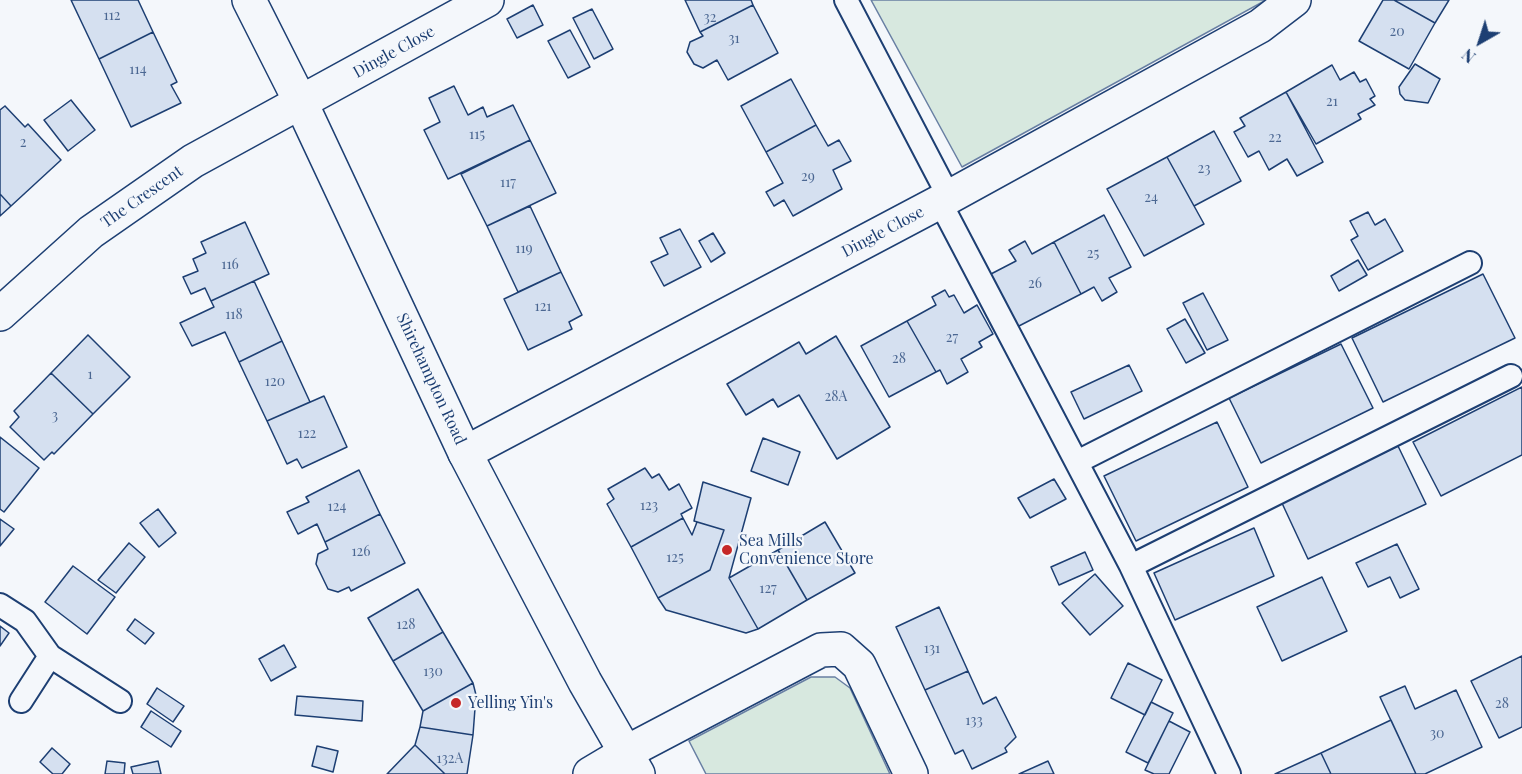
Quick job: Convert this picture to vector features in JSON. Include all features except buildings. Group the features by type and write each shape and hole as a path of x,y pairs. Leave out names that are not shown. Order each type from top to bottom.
{"street":[{"name":"Shirehampton Road","path":"249,0 301,103 465,453 585,682 632,763"},
{"name":"Dingle Close","path":"301,103 487,0"},
{"name":"Dingle Close","path":"465,453 945,200 1260,26 1294,0"},
{"name":"The Crescent","path":"0,314 91,232 193,161 301,103"},
{"path":"590,774 632,763 821,650 841,649 859,665 911,774"}],"lane":[{"path":"846,0 1131,566 1229,774"},
{"path":"1078,461 1470,263"},
{"path":"1131,566 1511,376"},
{"path":"0,605 25,621 50,657 120,701"},
{"path":"21,701 50,657"}],"shaded area":[{"path":"871,0 1266,0 962,167"},
{"path":"811,677 835,677 850,688 890,774 706,774 689,741"}],"place":[{"name":"Sea Mills Convenience Store","path":"727,550"},
{"name":"Yelling Yin's","path":"456,703"}]}
